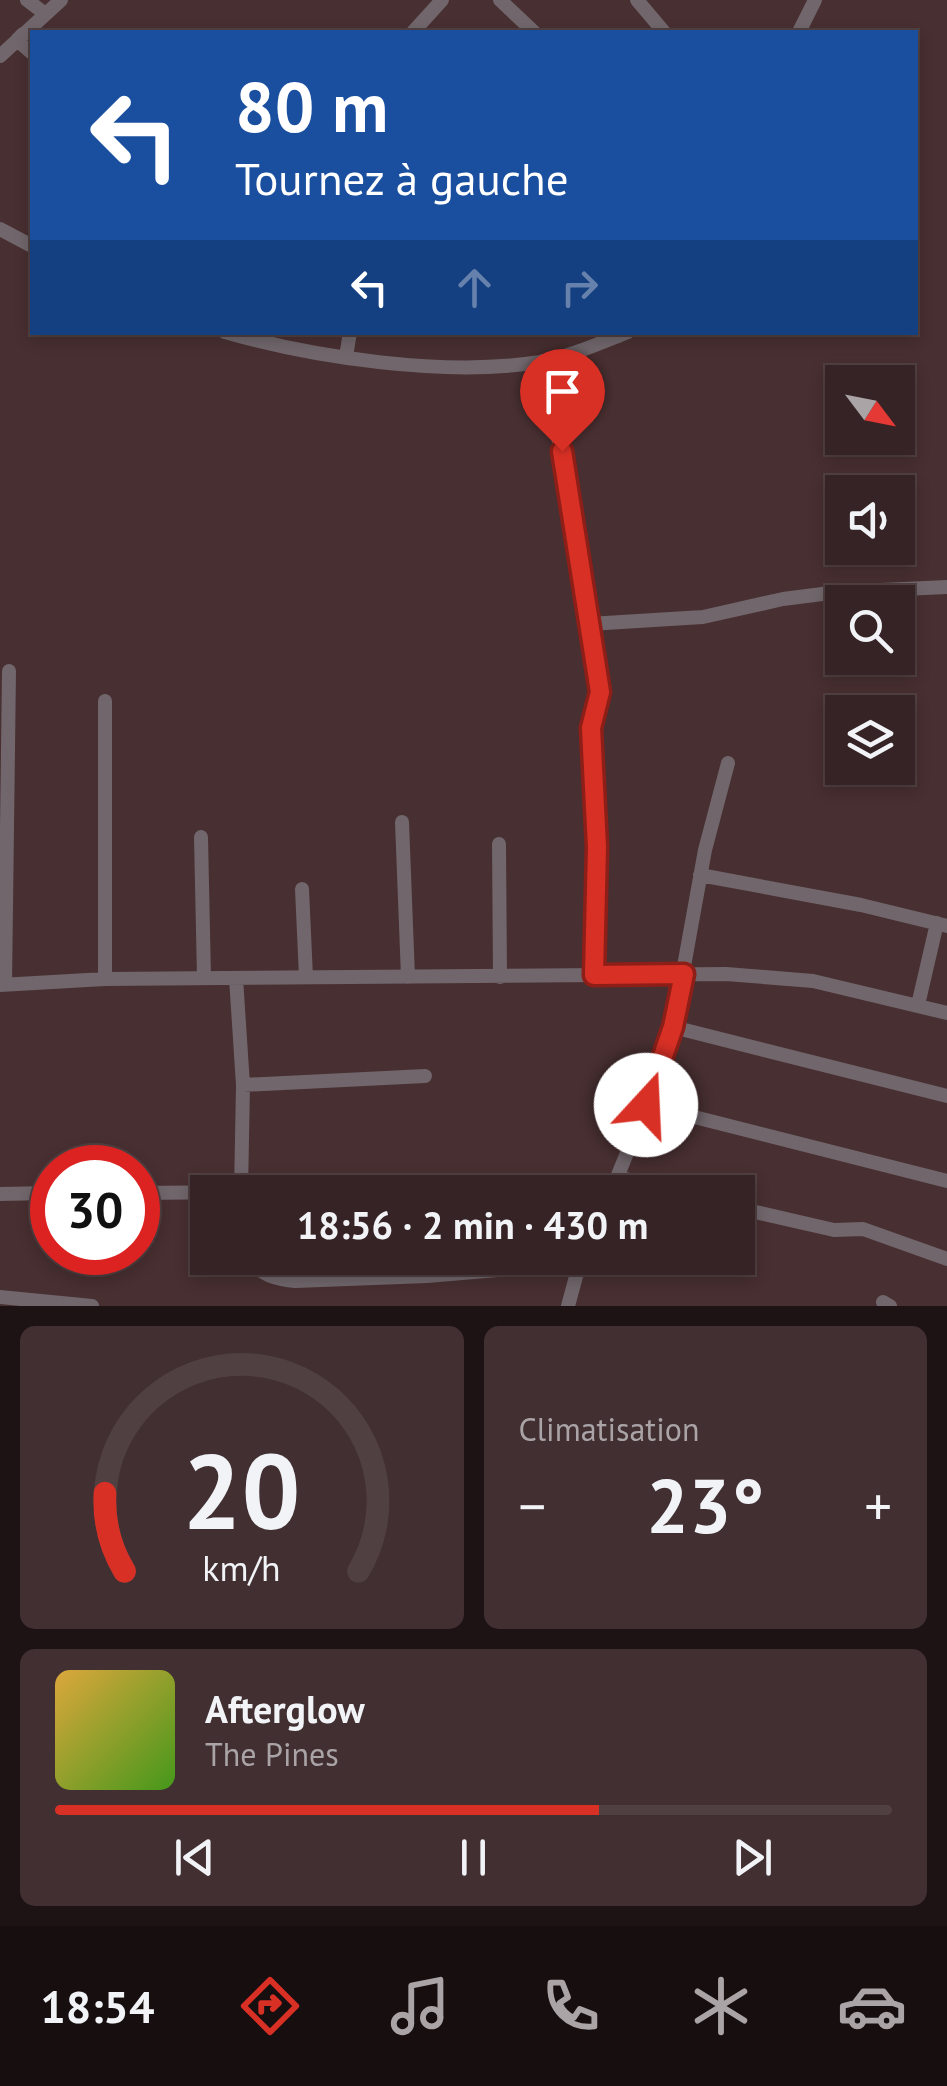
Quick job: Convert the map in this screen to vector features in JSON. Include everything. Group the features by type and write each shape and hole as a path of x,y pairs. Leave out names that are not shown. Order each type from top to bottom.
{"street":[{"path":"27,0 39,18"},
{"path":"0,56 60,0"},
{"path":"415,30 442,0"},
{"path":"500,0 532,30"},
{"path":"638,0 662,30"},
{"path":"800,30 815,0"},
{"path":"30,51 17,40 39,18"},
{"path":"0,229 30,245"},
{"path":"234,335 268,345 346,357 447,365 542,362 619,335"},
{"path":"346,357 350,335"},
{"path":"542,362 556,416 600,692 591,728 597,847 594,975"},
{"path":"589,624 703,617 838,592 947,587"},
{"path":"9,671 3,984 106,979 684,974 813,981 947,1013"},
{"path":"105,701 106,979"},
{"path":"619,1175 673,1027 700,876 728,763"},
{"path":"402,822 408,977"},
{"path":"201,837 204,978"},
{"path":"500,844 500,977"},
{"path":"700,876 942,924 918,1005"},
{"path":"302,888 306,977"},
{"path":"236,978 242,1085 241,1175"},
{"path":"673,1027 947,1096"},
{"path":"242,1085 425,1076"},
{"path":"646,1105 947,1180"},
{"path":"160,1193 190,1192"},
{"path":"0,1194 30,1194"},
{"path":"755,1212 834,1230 863,1229 947,1258"},
{"path":"268,1275 295,1281 437,1275"},
{"path":"568,1306 576,1275"},
{"path":"0,1296 92,1306"}],"route":[{"path":"562,451 600,692 591,728 597,847 594,975 684,974 673,1027 646,1105"}]}
